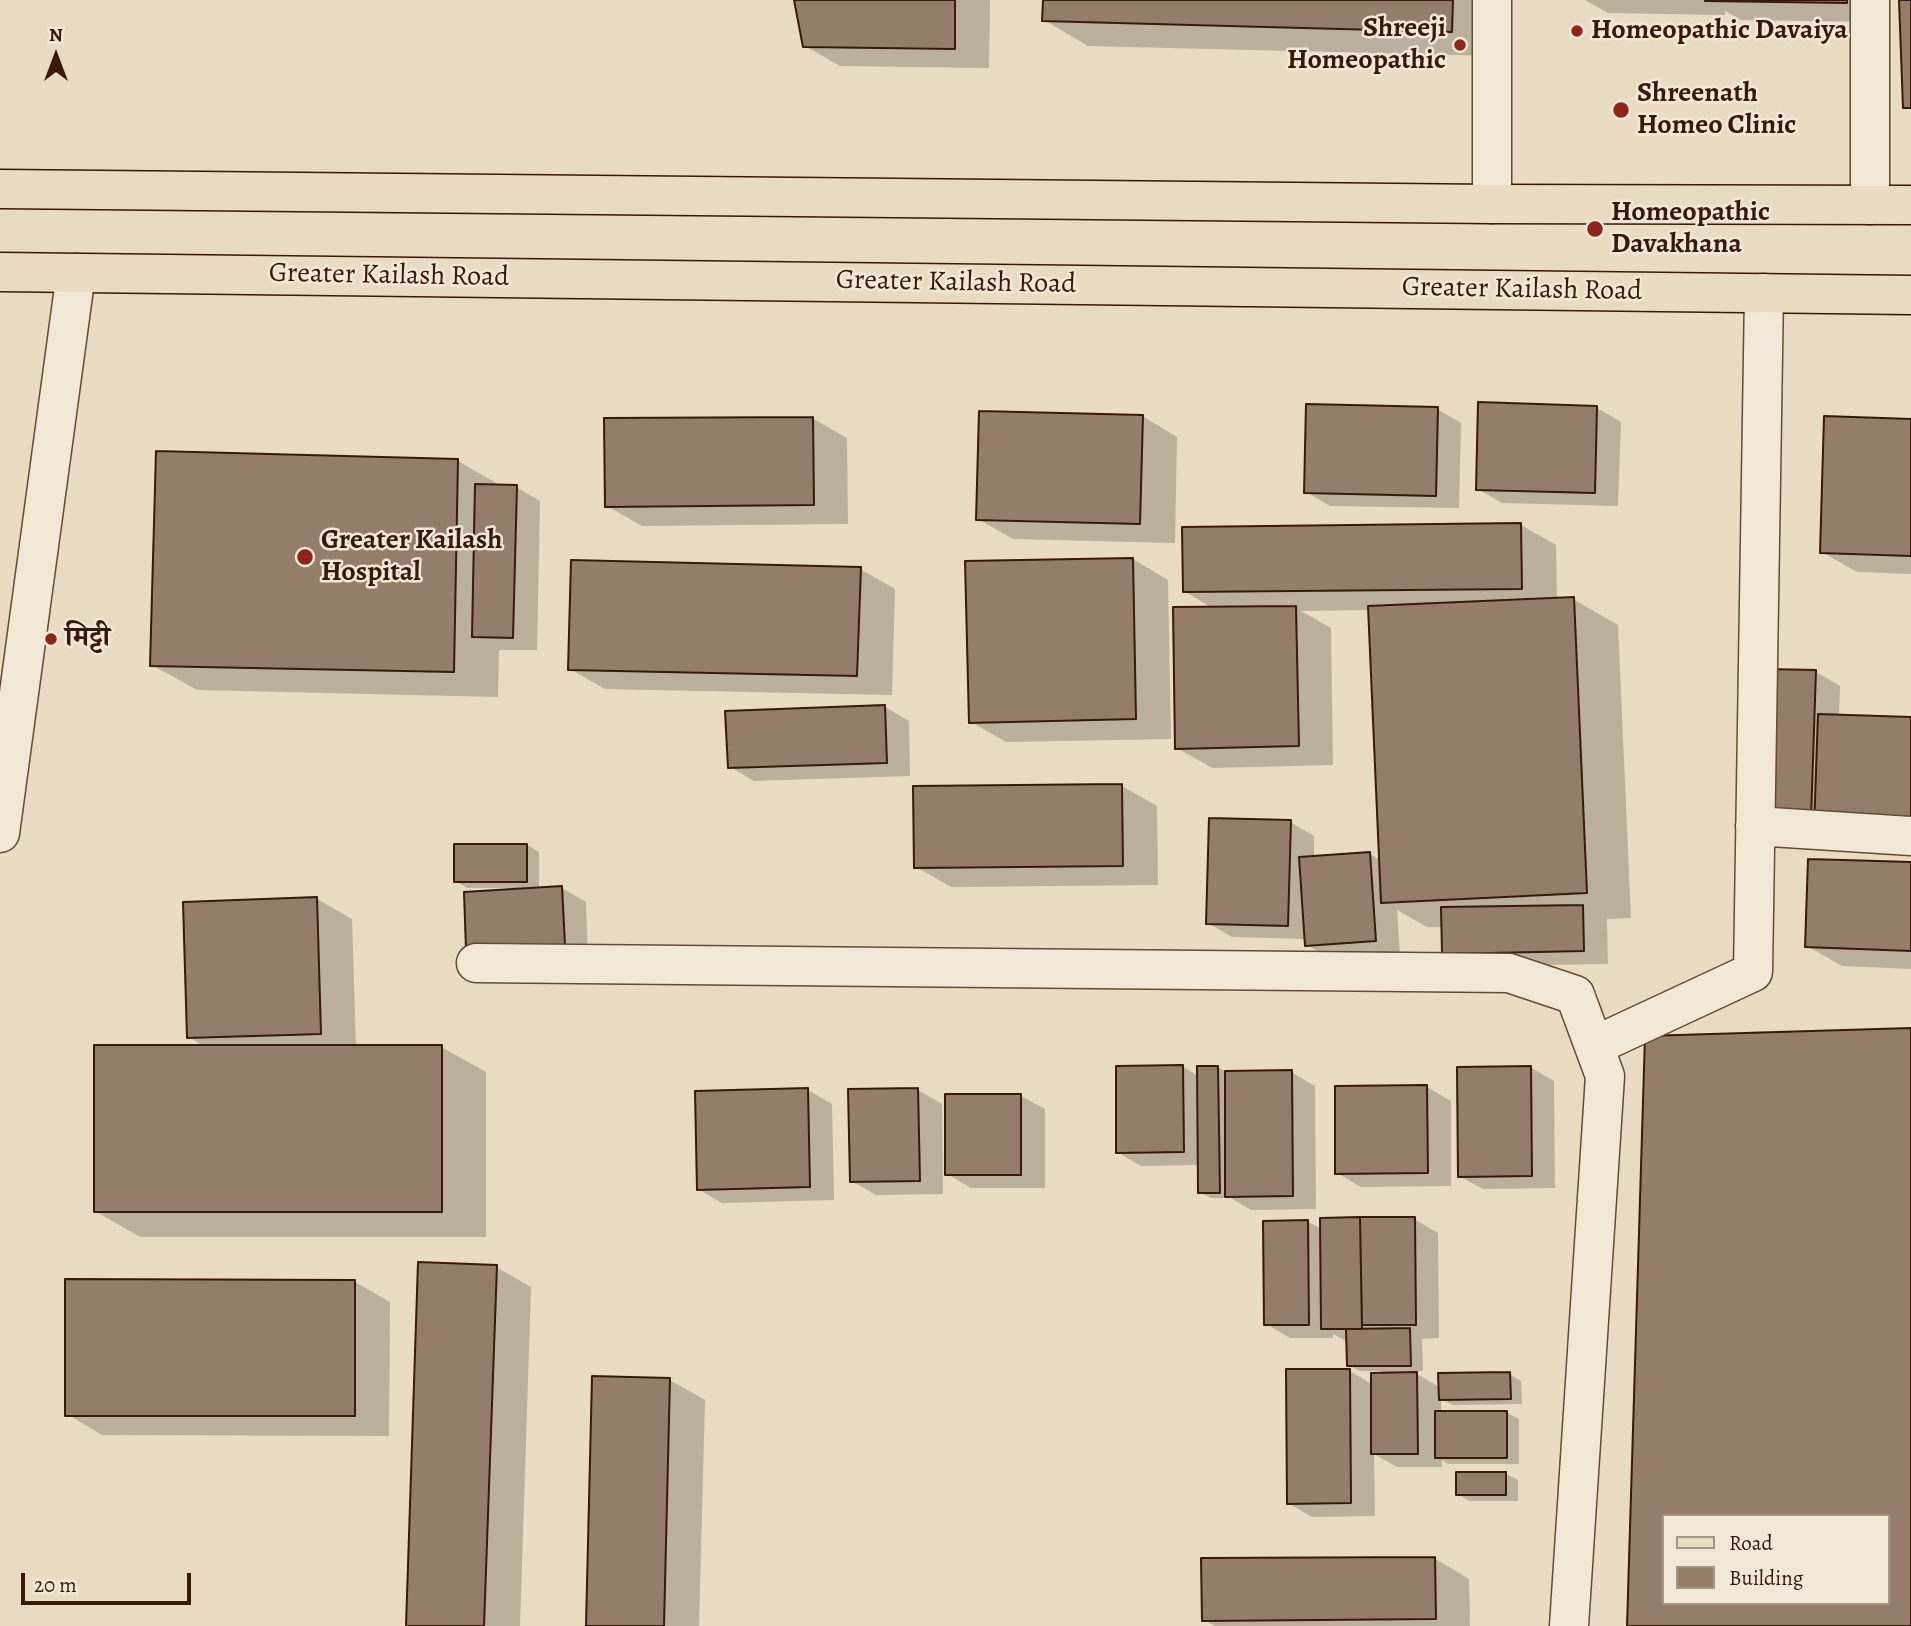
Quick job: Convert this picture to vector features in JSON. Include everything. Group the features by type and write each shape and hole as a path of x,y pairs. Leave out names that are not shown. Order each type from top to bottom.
{"main road":[{"path":"0,189 1492,204 1911,205"},
{"name":"Greater Kailash Road","path":"0,272 1911,295"}],"street":[{"path":"1492,0 1492,204"},
{"path":"1870,0 1870,205"},
{"path":"0,833 76,273"},
{"path":"1594,1046 1752,972 1764,293"},
{"path":"1755,826 1911,836"},
{"path":"476,963 1509,973 1574,995 1605,1076 1569,1626"}],"building":[{"path":"794,0 955,0 955,49 803,47"},
{"path":"1043,0 1453,0 1452,32 1042,21"},
{"path":"1847,0 1847,3 1705,1"},
{"path":"1899,0 1911,0 1911,108 1903,108"},
{"path":"1478,402 1597,406 1595,493 1476,490"},
{"path":"1306,404 1438,407 1436,496 1304,493"},
{"path":"979,411 1143,415 1140,524 976,520"},
{"path":"1824,416 1911,419 1911,556 1820,553"},
{"path":"813,417 814,505 605,507 604,418"},
{"path":"156,451 458,459 454,672 150,666"},
{"path":"475,484 517,485 513,638 472,637"},
{"path":"1521,523 1522,589 1183,592 1182,527"},
{"path":"1133,558 1136,719 969,723 965,561"},
{"path":"571,560 861,567 857,676 568,670"},
{"path":"1574,597 1587,893 1381,903 1368,606"},
{"path":"1296,606 1299,746 1175,749 1173,607"},
{"path":"1766,669 1816,670 1811,820 1760,818"},
{"path":"885,705 887,763 728,768 725,711"},
{"path":"1818,714 1911,717 1911,833 1814,829"},
{"path":"1122,784 1123,866 914,868 913,786"},
{"path":"1209,818 1291,820 1288,926 1206,924"},
{"path":"454,844 527,844 527,882 454,882"},
{"path":"1370,852 1376,941 1305,946 1299,857"},
{"path":"1808,859 1911,862 1911,951 1805,947"},
{"path":"562,886 565,945 466,950 464,892"},
{"path":"317,897 321,1034 187,1038 183,902"},
{"path":"1583,905 1584,951 1442,954 1441,907"},
{"path":"1911,1028 1911,1626 1627,1626 1645,1036"},
{"path":"94,1045 442,1045 442,1212 94,1212"},
{"path":"1183,1065 1184,1152 1116,1153 1116,1066"},
{"path":"1197,1066 1218,1066 1220,1193 1198,1193"},
{"path":"1531,1066 1532,1176 1458,1177 1457,1067"},
{"path":"1292,1070 1293,1196 1225,1197 1225,1071"},
{"path":"1427,1085 1428,1173 1335,1174 1335,1086"},
{"path":"808,1088 810,1187 697,1190 695,1091"},
{"path":"918,1088 920,1181 850,1182 848,1089"},
{"path":"945,1094 1021,1094 1021,1175 945,1175"},
{"path":"1360,1217 1415,1217 1416,1325 1362,1325"},
{"path":"1360,1217 1362,1329 1321,1329 1320,1218"},
{"path":"1308,1220 1309,1325 1264,1325 1263,1221"},
{"path":"418,1262 497,1265 484,1626 406,1626"},
{"path":"65,1279 355,1280 355,1416 65,1416"},
{"path":"1410,1328 1411,1366 1347,1366 1346,1329"},
{"path":"1286,1369 1350,1369 1351,1503 1287,1504"},
{"path":"1417,1372 1418,1454 1371,1454 1371,1373"},
{"path":"1510,1372 1511,1399 1439,1400 1438,1373"},
{"path":"592,1376 670,1378 664,1626 586,1626"},
{"path":"1435,1411 1507,1411 1507,1458 1435,1458"},
{"path":"1456,1472 1506,1472 1506,1495 1456,1495"},
{"path":"1435,1557 1436,1619 1202,1621 1201,1558"}],"place":[{"name":"Homeopathic Davaiya","path":"1577,31"},
{"name":"Shreeji Homeopathic","path":"1460,45"},
{"name":"Shreenath Homeo Clinic","path":"1621,110"},
{"name":"Homeopathic Davakhana","path":"1595,229"},
{"name":"Greater Kailash Hospital","path":"305,557"},
{"name":"मिट्टी","path":"51,639"}]}
